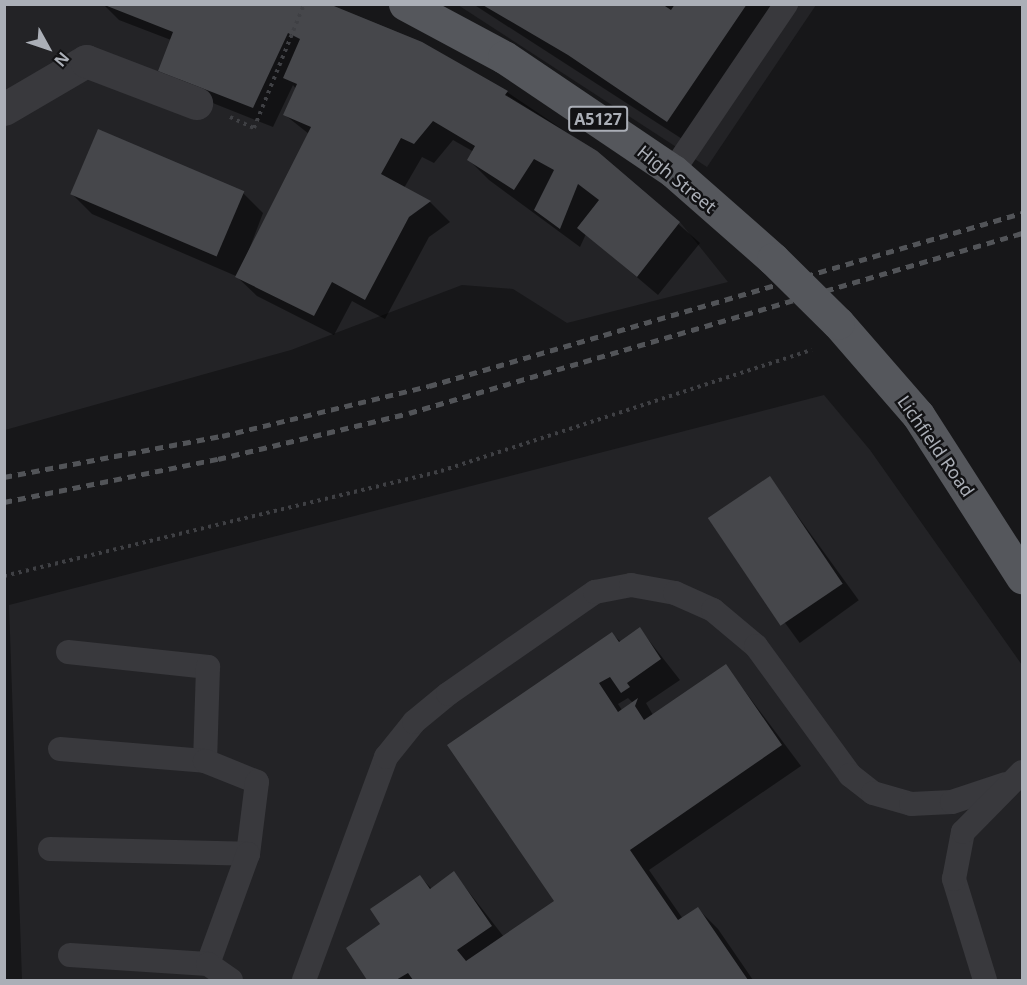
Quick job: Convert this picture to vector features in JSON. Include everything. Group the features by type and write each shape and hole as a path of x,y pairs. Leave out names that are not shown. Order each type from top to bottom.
{"main road":[{"name":"High Street","path":"408,5 504,57 673,171 773,260 844,330"},
{"name":"Lichfield Road","path":"844,330 918,415 1023,577"}],"street":[{"path":"4,110 86,60 196,103"}],"lane":[{"path":"673,171 786,4"},
{"path":"304,981 386,757 414,722 448,694 595,592 631,585 675,594 712,610 756,646 850,775 873,793 911,804 942,803 1014,778"},
{"path":"68,652 207,667 205,761"},
{"path":"60,749 205,761 257,782 248,854 208,964"},
{"path":"985,981 954,879 963,832 1014,778"},
{"path":"50,849 248,854"},
{"path":"70,955 208,964 231,981"}],"path":[{"path":"196,103 254,128 304,4"},
{"path":"4,576 441,471 844,330"}],"shaded area":[{"path":"5,5 331,5 422,42 597,151 680,222 728,282 567,323 513,289 462,285 291,350 5,430"},
{"path":"458,5 816,5 707,167"},
{"path":"824,395 870,450 1022,665 1022,980 22,980 9,605"}],"building":[{"path":"102,4 329,4 422,42 508,91 505,95 597,151 680,222 637,277 577,228 599,200 578,184 560,229 534,210 554,170 534,159 514,190 467,160 475,146 433,121 414,144 401,138 381,174 431,201 409,217 365,300 332,282 314,316 235,277 311,127 283,115 297,84 283,78 300,39 288,33 253,108 158,71 173,32"},
{"path":"481,4 662,4 671,10 675,4 747,4 667,122 568,55"},
{"path":"98,129 244,191 217,256 70,194"},
{"path":"770,476 843,584 781,626 708,518"},
{"path":"640,627 661,659 627,683 630,687 621,693 610,677 599,683 618,712 638,698 635,706 644,720 726,664 782,745 630,850 678,920 698,907 748,980 413,980 408,973 396,980 367,980 346,948 380,924 370,909 420,875 430,889 454,871 492,926 457,950 466,961 554,901 447,745 612,632 619,642"}],"railway":[{"path":"4,477 222,436 429,386 1022,213"},
{"path":"4,502 218,459 409,413 1022,233"}]}
